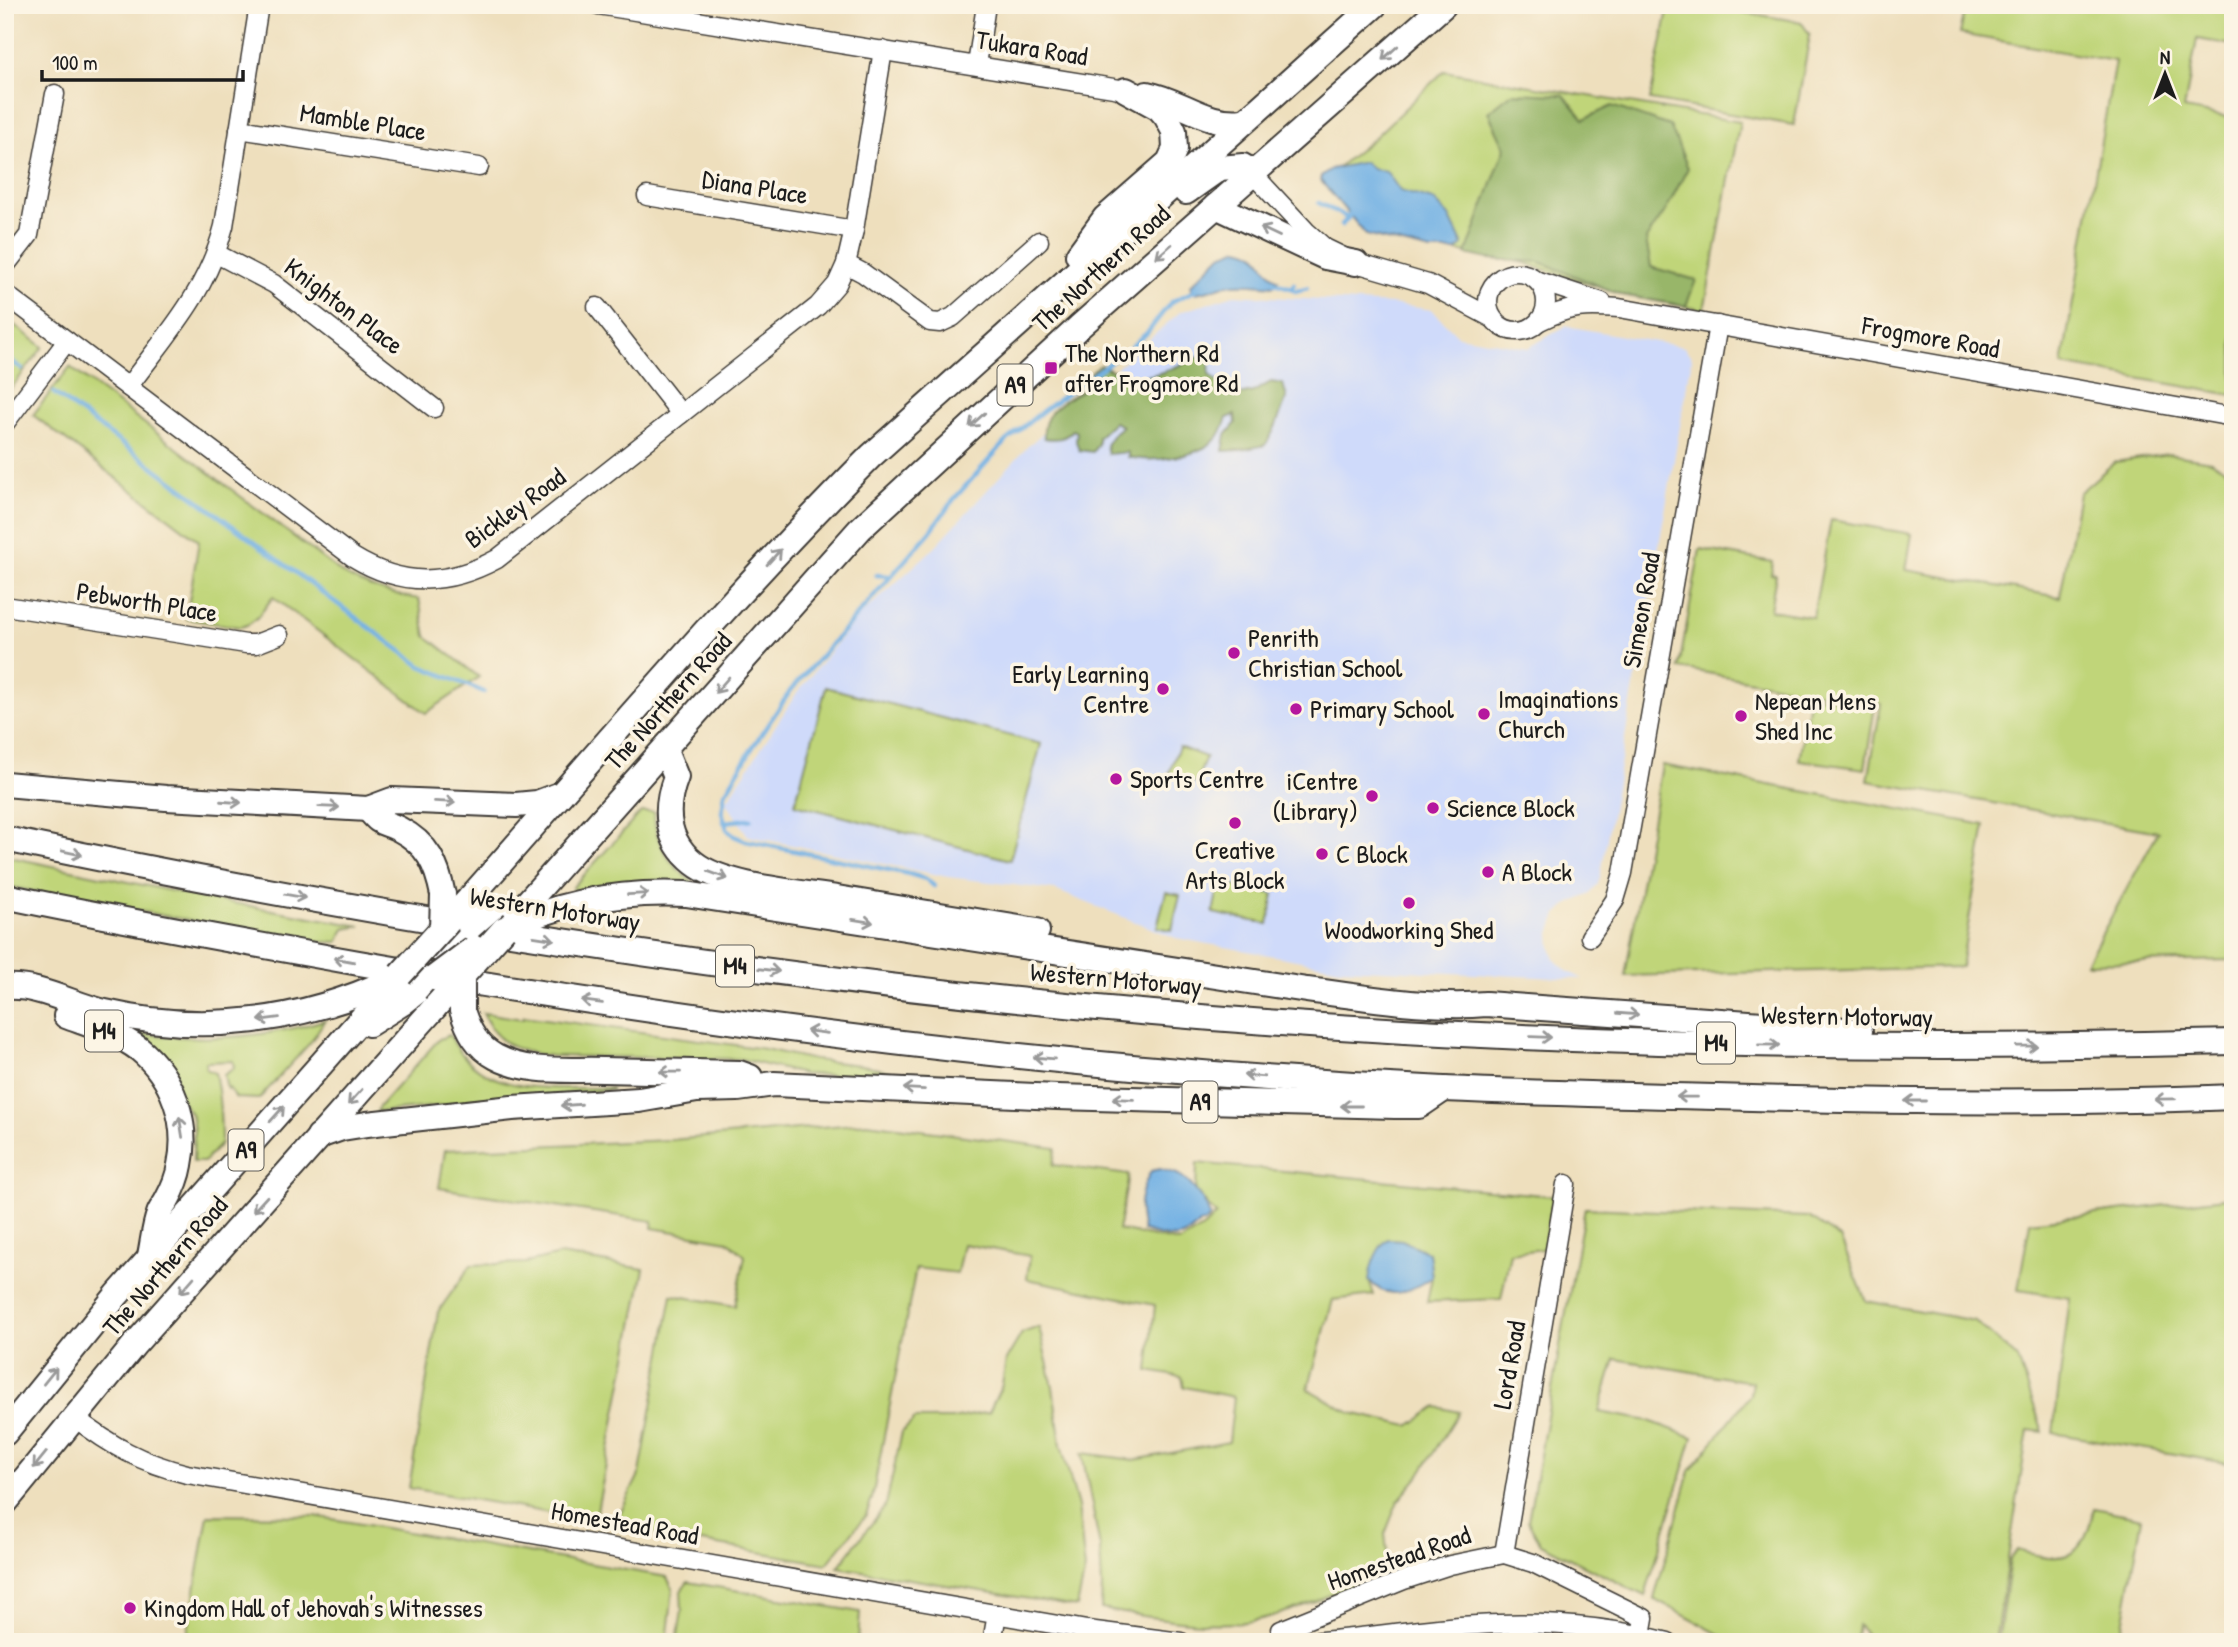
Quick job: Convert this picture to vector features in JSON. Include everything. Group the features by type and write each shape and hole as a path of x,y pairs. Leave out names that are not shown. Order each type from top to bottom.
{"highway":[{"name":"The Northern Road","path":"5,1503 135,1344 391,1057 400,1001 400,975 482,901 512,851 815,512 871,456 1375,5"},
{"name":"The Northern Road","path":"5,1433 73,1347 150,1257 345,1039 400,1001 463,966 504,929 860,529 1079,327 1444,5"},
{"path":"1253,174 1246,154 1250,131 1283,85"},
{"path":"1046,298 1105,218 1169,162 1175,149 1174,131 1166,116 1159,108 1126,90"},
{"path":"1126,90 1160,96 1216,121 1243,121"},
{"path":"1046,298 1116,253 1198,181 1212,172 1237,165 1253,174"},
{"path":"1216,206 1325,257 1356,263"},
{"name":"M4","path":"665,750 676,777 668,815 673,834 682,850 693,863 722,877 758,886 1464,998 1486,1004 1855,1031 1934,1033 1959,1047"},
{"path":"5,784 166,798 368,809 393,800 516,805 537,803 562,794"},
{"path":"368,809 380,823 400,829 418,840 427,849 438,870 443,895 441,939 434,978"},
{"name":"Western Motorway","path":"5,839 211,881 400,915 684,959 924,990 1139,1012 1473,1034 1679,1043 1959,1047 2233,1042"},
{"path":"545,882 482,901 470,927 463,966 462,1010 471,1034 478,1043 495,1057 514,1065 550,1069 739,1073 774,1084"},
{"path":"504,929 547,911 610,896 686,894 1307,990 1464,1006 1486,1004"},
{"name":"M4","path":"5,896 270,947 520,991 662,1012 997,1053 1261,1077 1444,1089 1820,1100 2032,1101 2233,1097"},
{"path":"441,939 470,927"},
{"path":"400,1001 434,978 463,966"},
{"name":"M4","path":"6,987 23,986 104,1012 179,1023 231,1023 281,1017 331,1004 400,1001"},
{"name":"M4","path":"6,987 18,999 115,1035 138,1049 157,1067 172,1090 179,1112 183,1140 180,1166 170,1194 159,1213 150,1257"},
{"name":"A9","path":"319,1136 342,1128 367,1124 512,1108 639,1100 697,1090 738,1089 774,1084 1084,1098 1355,1106 1419,1106 1444,1089"}],"street":[{"path":"128,387 196,295 217,254 224,226 259,5"},
{"name":"Tukara Road","path":"598,5 1126,90"},
{"path":"977,65 986,5"},
{"name":"Bickley Road","path":"5,294 353,557 380,572 422,580 465,573 497,559 818,306 833,290 846,264 855,230 883,50"},
{"path":"5,266 29,235 55,94"},
{"name":"Mamble Place","path":"239,130 478,167"},
{"path":"1253,174 1314,239 1332,252 1356,263 1428,285 1469,290 1488,285 1511,273 1526,273 1543,287 1546,308 1540,321 1529,329 1515,331 1502,327 1492,318 1428,285"},
{"name":"Diana Place","path":"647,197 855,230"},
{"path":"846,264 863,273 925,319 940,323 953,317 1038,241"},
{"name":"Knighton Place","path":"217,254 274,284 434,408"},
{"path":"1492,318 1489,291 1498,279"},
{"name":"Frogmore Road","path":"1538,281 1619,308 2233,417"},
{"path":"597,307 681,414"},
{"name":"Frogmore Road","path":"1540,321 1561,310 1577,307 1619,308"},
{"name":"Simeon Road","path":"1590,937 1615,900 1623,873 1718,326"},
{"path":"5,424 67,341"},
{"name":"Pebworth Place","path":"5,606 246,644 256,644 279,635"},
{"name":"Lord Road","path":"1504,1554 1566,1184"},
{"name":"Homestead Road","path":"74,1417 126,1453 159,1467 187,1474 1087,1630 1181,1642"},
{"name":"Homestead Road","path":"1281,1642 1281,1630 1351,1600 1450,1565 1504,1554 1545,1568 1644,1618 1641,1634"},
{"path":"992,1642 997,1614"},
{"path":"1310,1642 1507,1623 1569,1624 1641,1634 1668,1642"}],"shaded area":[{"name":"Penrith Christian School","path":"1234,295 1391,304 1432,310 1458,336 1528,348 1566,326 1684,347 1692,358 1601,873 1598,884 1588,895 1567,905 1557,914 1550,933 1551,948 1556,961 1567,971 1583,979 1340,968 1176,938 1055,890 948,877 748,836 726,802 796,694 858,617 933,549 1028,446 1180,312"}],"green space":[{"path":"1669,5 1702,5 1801,22 1810,35 1794,125 1650,100"},
{"path":"1966,5 2233,5 2233,45 2197,39 2184,109 2233,118 2233,395 2062,365 2115,61 1960,34"},
{"path":"1444,71 1740,122 1704,310 1622,295 1525,263 1371,236 1322,180 1374,138"},
{"path":"1512,93 1564,95 1584,119 1612,106 1670,126 1688,168 1666,210 1646,239 1651,267 1696,280 1686,306 1622,295 1540,262 1488,259 1466,254 1505,148 1488,112"},
{"path":"5,318 43,347 6,395 5,394"},
{"path":"1202,356 1210,359 1209,375 1234,396 1253,392 1271,382 1283,384 1287,398 1265,445 1223,451 1226,435 1236,423 1235,415 1227,418 1219,436 1209,445 1188,454 1162,459 1128,457 1128,452 1108,454 1106,445 1122,426 1114,422 1098,437 1098,444 1093,452 1079,450 1077,432 1073,430 1060,438 1044,438 1044,428 1050,413 1085,388 1088,375 1100,365 1115,372 1140,376 1162,372"},
{"path":"70,367 343,574 380,590 419,599 426,636 479,677 426,713 273,597 259,616 245,626 186,619 199,541 33,415"},
{"path":"2168,454 2211,461 2233,474 2233,960 2086,963 2158,832 1868,781 1881,704 1679,668 1700,549 1773,562 1771,574 1776,575 1770,610 1813,617 1831,520 1912,534 1906,570 2060,597 2079,493 2115,462"},
{"path":"826,687 1041,744 1010,860 795,804"},
{"path":"1810,695 1875,706 1865,769 1799,760"},
{"path":"1179,747 1206,757 1196,783 1169,773"},
{"path":"1662,765 1985,825 1961,967 1625,976"},
{"path":"641,812 654,812 657,833 664,852 684,876 693,882 692,887 632,883 573,891 573,887"},
{"path":"5,856 205,898 361,926 345,929 338,942 306,942 5,886"},
{"path":"1219,883 1274,894 1268,924 1213,913"},
{"path":"1166,892 1180,895 1172,930 1157,927"},
{"path":"483,1013 523,1019 524,1016 765,1049 886,1071 955,1075 957,1080 803,1074 741,1059 552,1056 510,1045 495,1033"},
{"path":"325,1020 310,1043 259,1099 236,1098 229,1088 227,1089 224,1075 234,1068 233,1061 206,1062 206,1069 215,1073 217,1082 221,1143 204,1162 193,1162 194,1130 191,1114 131,1032 180,1037 229,1037 277,1031"},
{"path":"450,1035 463,1056 480,1070 499,1080 542,1088 611,1090 377,1112 439,1039"},
{"path":"867,1123 1056,1148 1053,1165 1129,1175 1118,1230 1180,1242 1204,1227 1216,1215 1196,1191 1197,1163 1553,1196 1543,1249 1510,1253 1501,1299 1427,1302 1432,1277 1429,1253 1402,1240 1388,1239 1369,1280 1374,1295 1333,1300 1308,1389 1351,1413 1409,1426 1437,1407 1459,1412 1419,1476 1398,1501 1385,1534 1389,1569 1287,1612 1252,1621 1217,1623 1177,1621 1101,1609 1100,1547 1082,1453 1134,1460 1229,1442 1234,1397 1184,1387 1182,1377 1148,1371 1155,1305 1027,1279 1030,1256 963,1244 957,1273 916,1268 872,1499 866,1515 827,1564 615,1527 640,1473 672,1295 735,1306 745,1256 728,1241 652,1228 653,1221 439,1188 445,1150 670,1140"},
{"path":"2233,1197 2233,1464 2053,1433 2070,1298 2018,1290 2030,1222"},
{"path":"1585,1208 1808,1217 1840,1238 1866,1301 1975,1321 2018,1359 2043,1432 2028,1430 1995,1642 1873,1642 1858,1625 1855,1642 1733,1642 1654,1599 1690,1471 1750,1395 1752,1382 1615,1359 1599,1412 1649,1421 1693,1437 1645,1596 1541,1544 1528,1521"},
{"path":"560,1255 644,1269 595,1521 409,1488 438,1312 471,1265 526,1263"},
{"path":"1039,1327 1053,1387 1061,1445 1078,1506 1085,1570 1077,1607 838,1567 886,1505 902,1432 915,1419 952,1419 989,1412 1002,1385 1006,1360 1022,1333"},
{"path":"2094,1508 2142,1518 2120,1642 1998,1642 2010,1559 2017,1550 2049,1557 2070,1554 2084,1538"},
{"path":"208,1515 315,1516 667,1577 673,1590 667,1642 186,1642"},
{"path":"688,1582 860,1612 858,1642 677,1642 682,1610 681,1591"}],"water":[{"path":"1365,162 1372,169 1386,171 1400,191 1433,200 1449,216 1463,245 1456,251 1431,251 1366,235 1321,181 1321,176 1331,169"},
{"path":"1239,248 1258,257 1278,280 1274,286 1239,284 1194,293 1191,290 1191,285 1221,255"},
{"path":"1160,1169 1177,1174 1187,1181 1202,1199 1210,1217 1180,1237 1173,1238 1143,1231 1140,1215 1142,1193 1151,1171"},
{"path":"1388,1239 1402,1240 1429,1253 1432,1277 1416,1287 1400,1292 1392,1293 1376,1287 1369,1280 1371,1268 1377,1252"}],"waterway":[{"path":"1319,203 1348,218"},
{"path":"1342,225 1350,215"},
{"path":"1272,282 1291,288 1294,284"},
{"path":"1291,288 1295,291 1307,288"},
{"path":"934,886 926,879 909,874 746,841 734,836 727,829 722,812 725,793 791,690 1006,441 1131,347 1148,332 1171,302 1196,290"},
{"path":"5,356 22,369"},
{"path":"54,393 421,666 484,692"},
{"path":"876,575 889,576"},
{"path":"724,822 751,819"}],"place":[{"name":"The Northern Rd after Frogmore Rd","path":"1051,368"},
{"name":"Penrith Christian School","path":"1234,653"},
{"name":"Early Learning Centre","path":"1163,689"},
{"name":"Primary School","path":"1296,709"},
{"name":"Imaginations Church","path":"1484,714"},
{"name":"Nepean Mens Shed Inc","path":"1741,716"},
{"name":"Sports Centre","path":"1116,779"},
{"name":"iCentre (Library)","path":"1372,796"},
{"name":"Science Block","path":"1433,808"},
{"name":"Creative Arts Block","path":"1235,823"},
{"name":"C Block","path":"1322,854"},
{"name":"A Block","path":"1488,872"},
{"name":"Woodworking Shed","path":"1409,903"},
{"name":"Kingdom Hall of Jehovah's Witnesses","path":"130,1608"}]}
